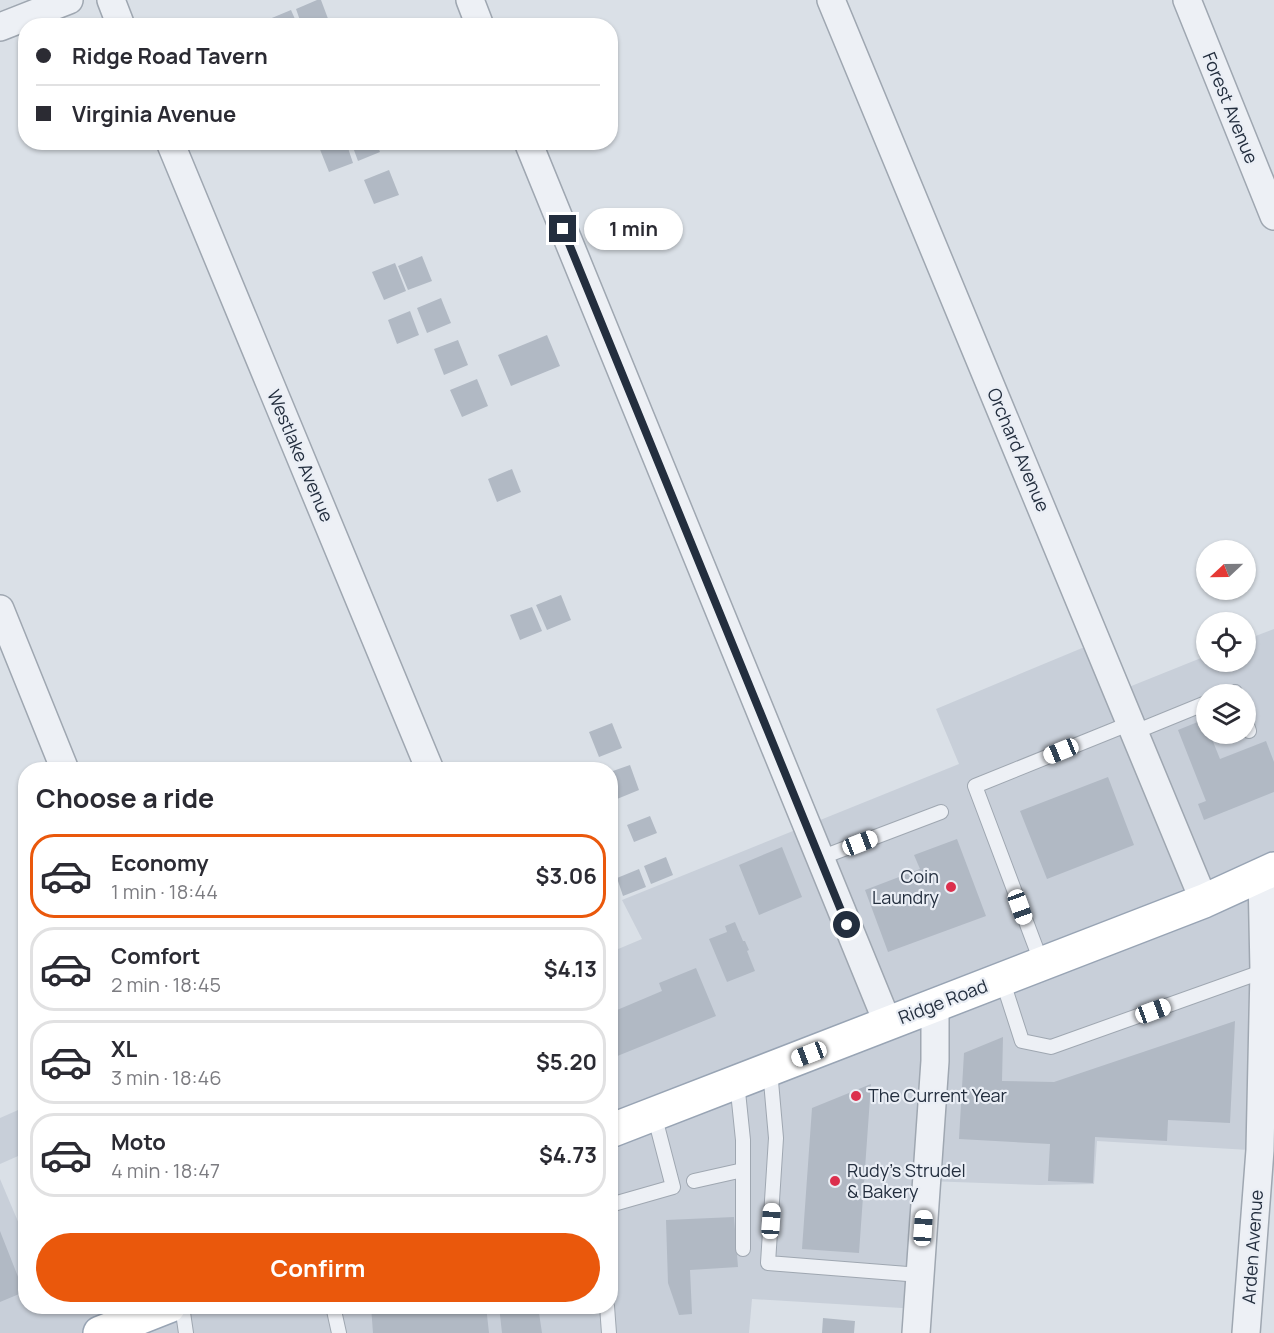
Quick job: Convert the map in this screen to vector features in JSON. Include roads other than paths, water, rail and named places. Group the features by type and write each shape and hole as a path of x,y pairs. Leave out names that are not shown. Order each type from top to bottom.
{"main road":[{"name":"Ridge Road","path":"618,1128 1204,901 1268,871"},
{"path":"100,1333 149,1314"}],"street":[{"path":"23,18 69,0"},
{"path":"111,0 118,18"},
{"path":"470,0 477,18"},
{"name":"Orchard Avenue","path":"831,0 1204,901"},
{"name":"Forest Avenue","path":"1187,0 1274,216"},
{"path":"0,27 18,20"},
{"name":"Westlake Avenue","path":"173,150 427,762"},
{"path":"531,150 888,1024"},
{"path":"0,609 61,762"},
{"name":"Arden Avenue","path":"1246,1333 1268,1049 1264,971 1268,871"},
{"path":"916,1333 935,1061 935,1005"}],"lane":[{"path":"1042,964 975,786 1133,727 1196,706"},
{"path":"820,858 941,812"},
{"path":"1002,979 1022,1041 1051,1047 1264,971"},
{"path":"770,1070 776,1138 768,1263 920,1275"},
{"path":"737,1082 743,1140 743,1249"},
{"path":"618,1203 673,1187 654,1114"},
{"path":"694,1181 743,1170"},
{"path":"183,1314 186,1333"},
{"path":"335,1314 339,1333"},
{"path":"608,1314 609,1333"}],"place":[{"name":"Coin Laundry","path":"951,887"},
{"name":"The Current Year","path":"856,1096"},
{"name":"Rudy's Strudel & Bakery","path":"835,1181"}]}
